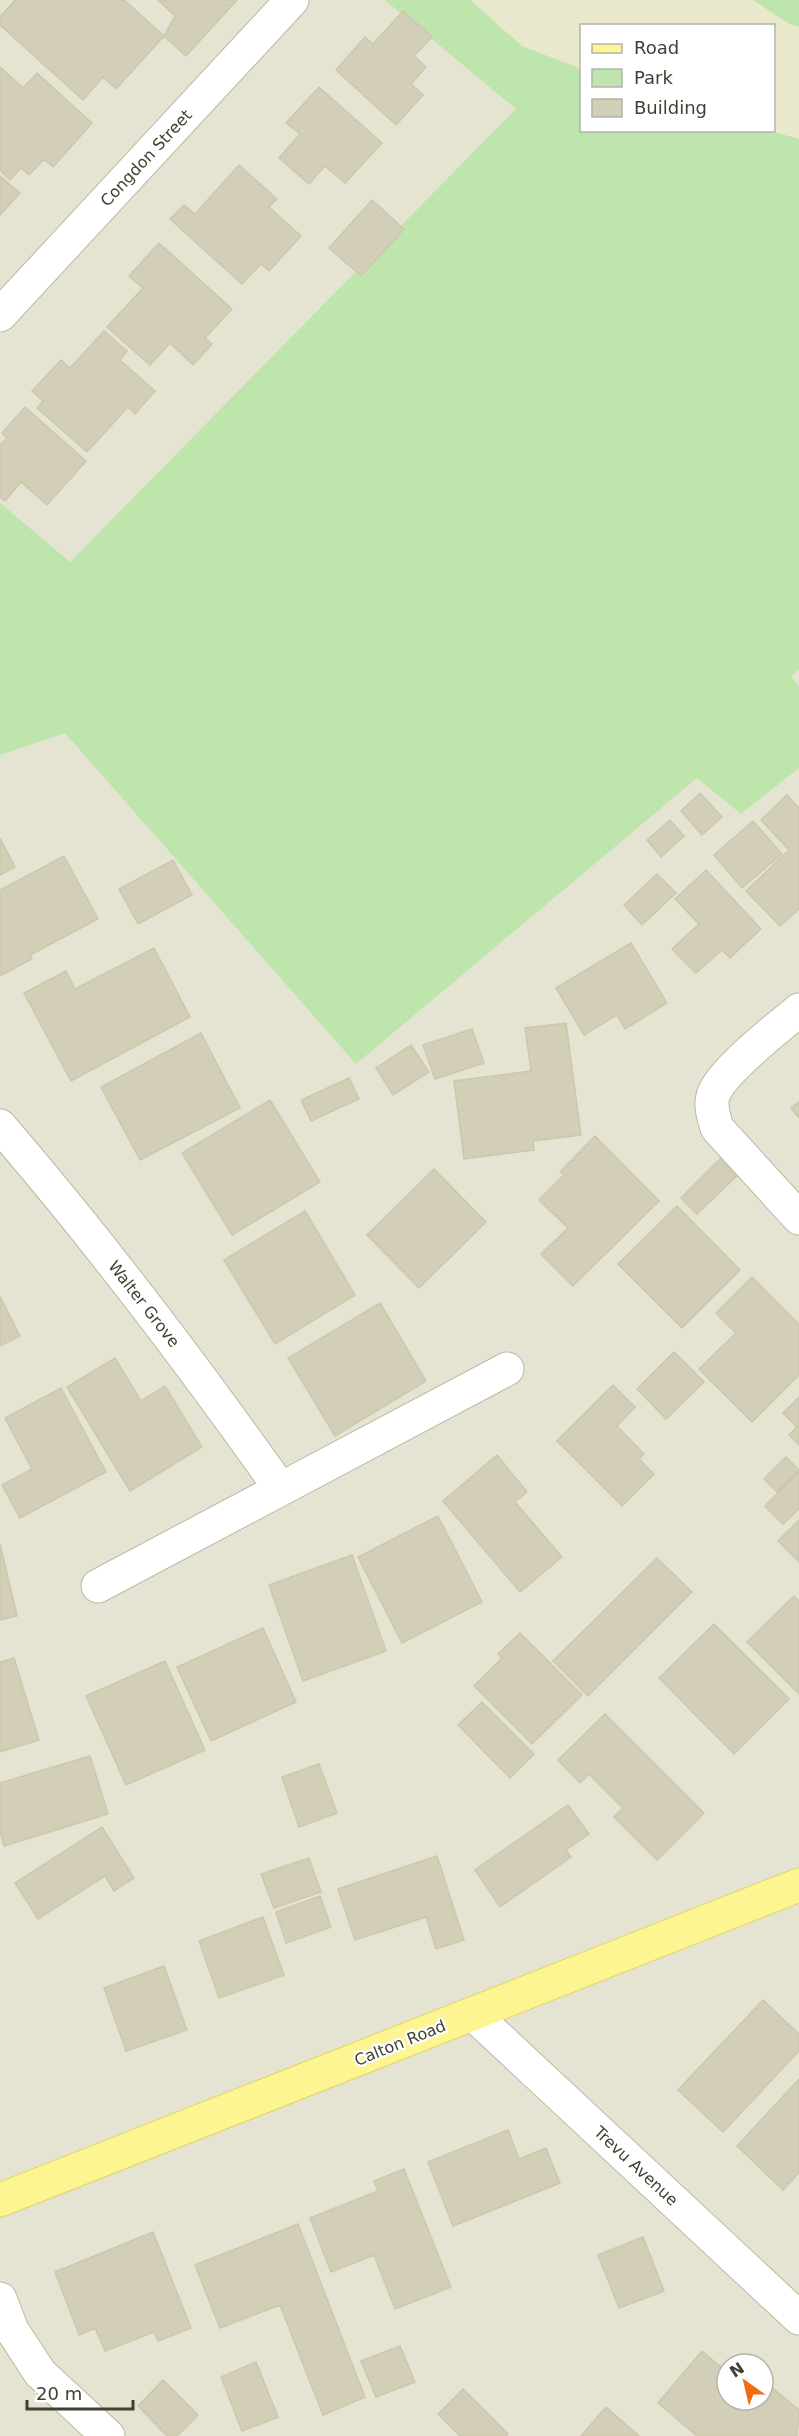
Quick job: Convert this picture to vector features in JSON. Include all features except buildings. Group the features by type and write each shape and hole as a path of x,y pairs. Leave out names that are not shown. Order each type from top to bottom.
{"main road":[{"name":"Calton Road","path":"0,2200 799,1885"}],"street":[{"name":"Congdon Street","path":"0,315 292,0"},
{"path":"799,1010 724,1079 714,1094 712,1109 717,1128 799,1218"},
{"name":"Walter Grove","path":"0,1126 51,1185 195,1369 280,1488"},
{"path":"98,1586 507,1369"},
{"name":"Trevu Avenue","path":"473,2014 799,2318"},
{"path":"0,2299 12,2330 39,2373 108,2436"}],"shaded area":[{"path":"0,0 799,0 799,2436 0,2436"},
{"path":"470,0 799,0 799,139 771,132 775,132 775,24 580,24 580,69 522,46"}],"green space":[{"path":"385,0 470,0 522,46 580,69 580,132 774,132 799,139 799,669 791,676 799,687 799,768 741,814 697,778 356,1064 65,733 0,755 0,503 70,562 516,109"},
{"path":"753,0 799,0 799,27 788,23"}]}
